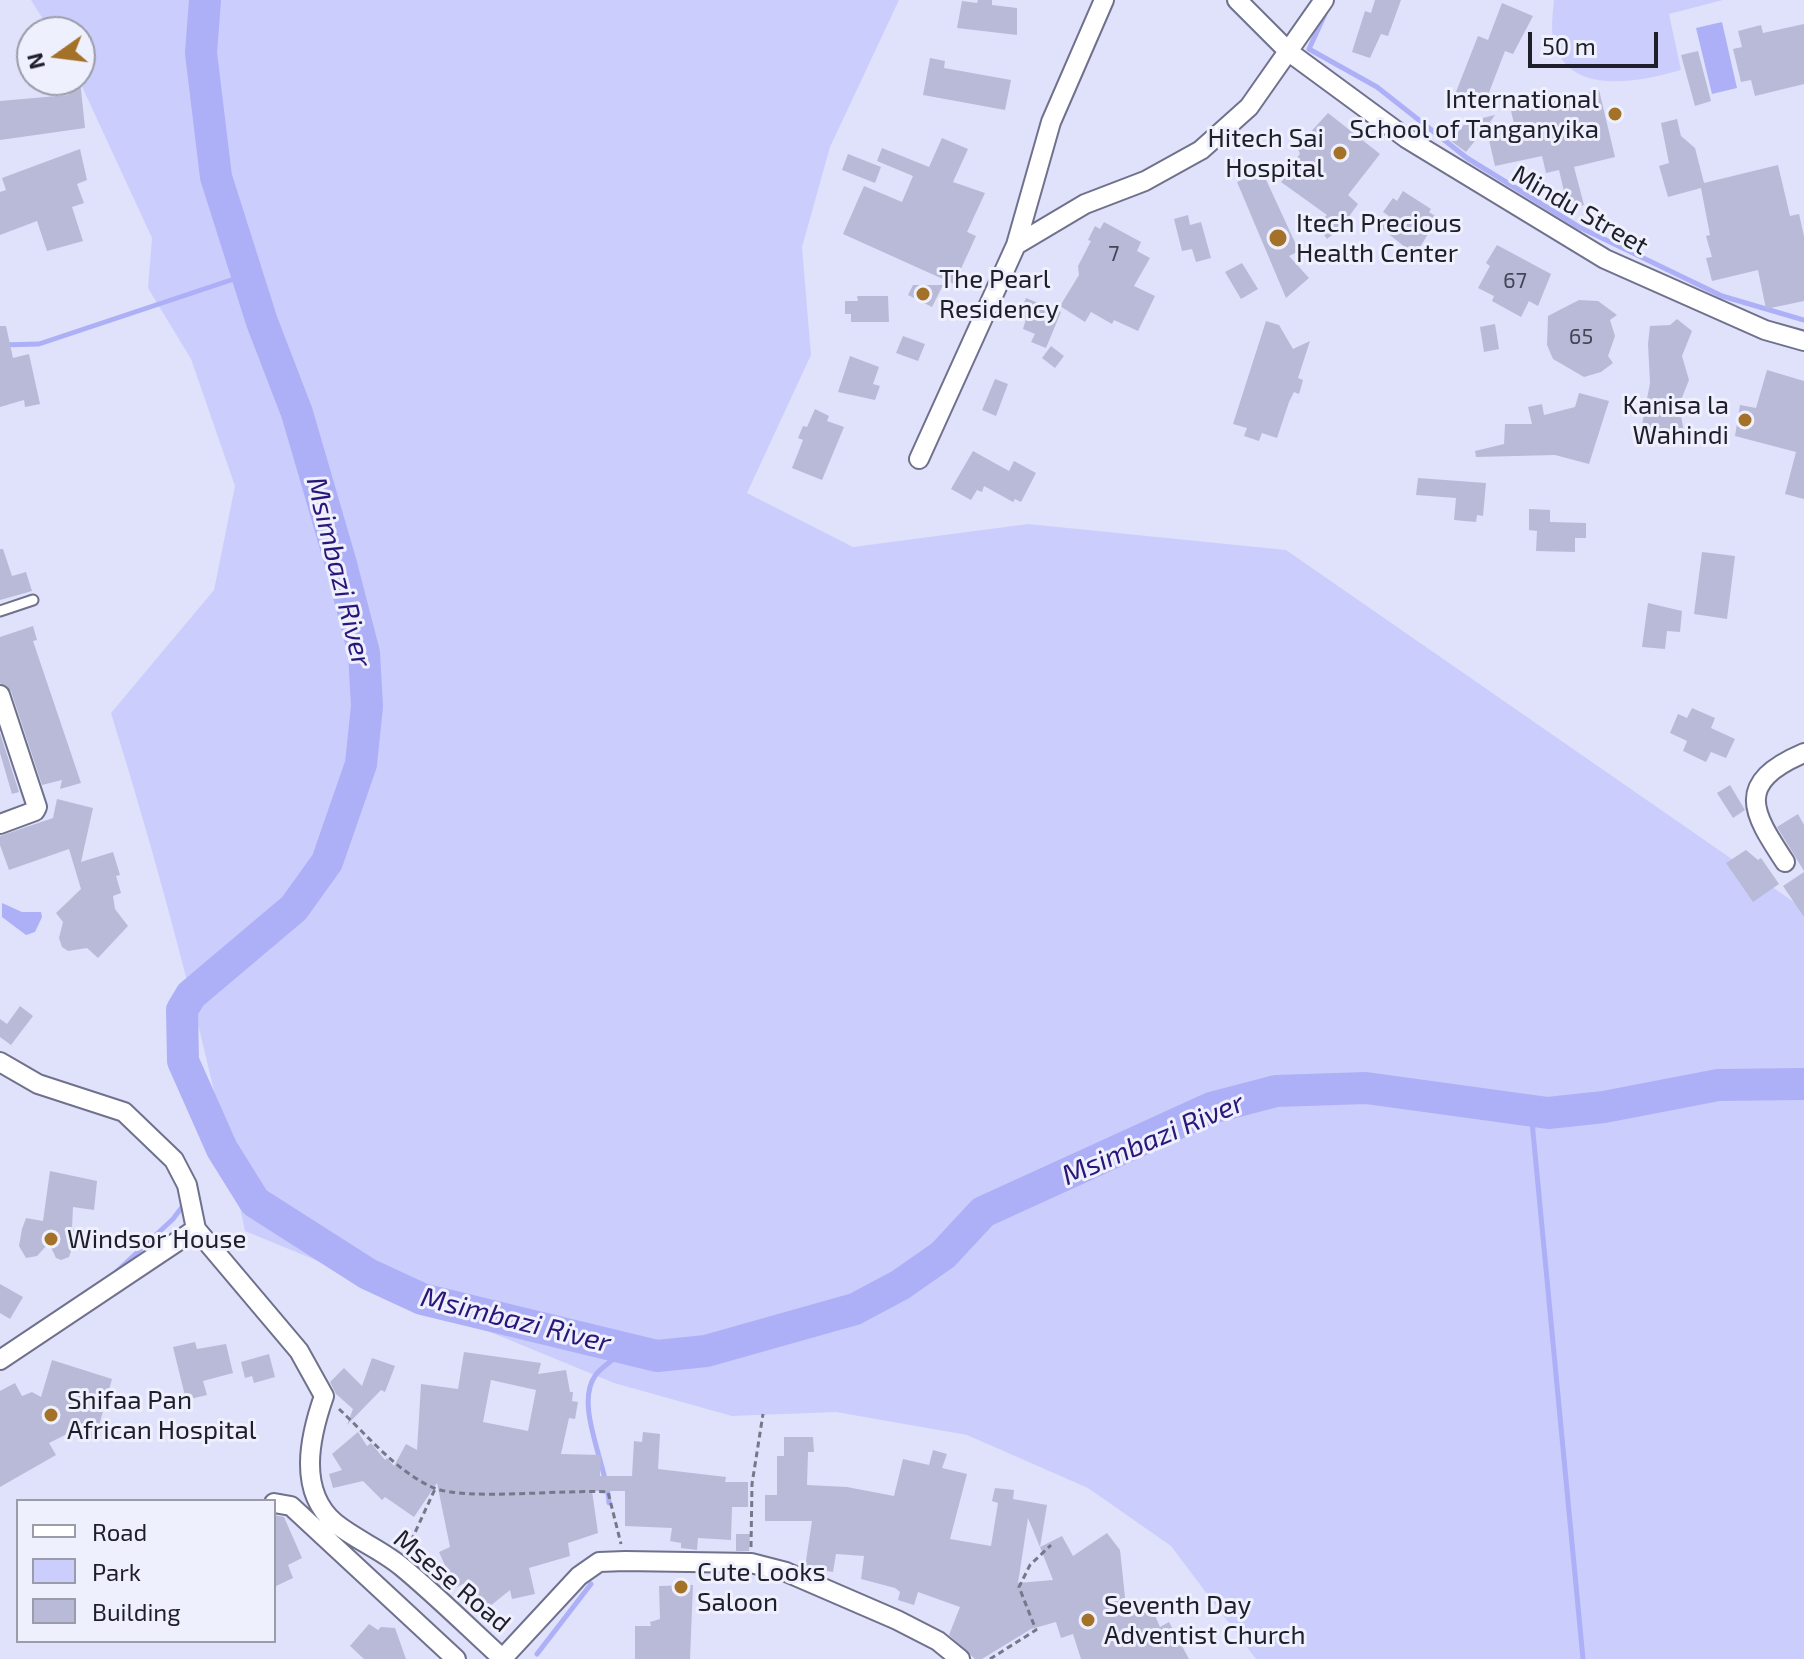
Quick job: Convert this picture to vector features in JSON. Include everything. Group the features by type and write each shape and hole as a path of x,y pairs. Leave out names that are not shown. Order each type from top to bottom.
{"street":[{"path":"919,459 1016,245 1051,122 1104,0"},
{"name":"Mindu Street","path":"1237,0 1289,52 1406,138 1605,259 1765,330 1804,341"},
{"path":"1016,245 1085,204 1145,181 1201,150 1249,107 1324,0"},
{"path":"0,695 37,807 35,811 0,824"},
{"path":"1785,862 1759,825 1754,804 1762,783 1775,769 1804,753"},
{"path":"0,1062 38,1084 124,1112 174,1160 187,1185 196,1229 299,1351 324,1396"},
{"path":"0,1360 196,1229"},
{"name":"Msese Road","path":"324,1396 312,1431 308,1459 315,1493 333,1521 400,1565 503,1659"},
{"path":"276,1503 291,1506 456,1659"},
{"path":"503,1659 579,1576 599,1562 625,1561 751,1563 786,1572 897,1620 938,1641 960,1659"}],"lane":[{"path":"0,611 33,600"}],"path":[{"path":"324,1396 404,1470 435,1489 471,1493 608,1492 625,1561"},
{"path":"751,1563 752,1484 763,1414"},
{"path":"400,1565 435,1489"},
{"path":"990,1659 1036,1630 1019,1587 1030,1565 1051,1545"}],"green space":[{"path":"31,0 899,0 830,147 802,247 811,355 747,493 853,547 1028,524 1286,550 1804,909 1804,1659 1256,1659 1171,1546 1088,1488 967,1435 836,1412 732,1416 614,1383 245,1231 184,970 111,713 214,590 235,486 191,359 148,288 152,238 86,96 96,96 96,16 41,16"},
{"path":"1554,0 1723,0 1669,14 1681,70 1625,81 1606,81 1588,78 1572,70 1560,57 1552,33"}],"shaded area":[{"path":"1722,22 1737,88 1712,94 1696,28"},
{"path":"2,903 22,912 41,912 35,932 26,935 2,917"}],"building":[{"path":"978,0 992,0 992,5 1017,8 1017,35 957,28 962,1 977,3"},
{"path":"1375,0 1401,0 1388,36 1381,34 1370,58 1352,52 1365,11 1371,13"},
{"path":"1502,3 1533,16 1513,54 1505,51 1483,108 1454,97 1478,36 1488,40"},
{"path":"1804,24 1804,84 1755,96 1751,80 1741,82 1733,49 1742,47 1738,31 1761,25 1763,33"},
{"path":"1698,51 1711,101 1695,106 1681,55"},
{"path":"930,58 945,61 944,68 1011,80 1005,110 923,95"},
{"path":"1599,90 1615,157 1574,167 1584,205 1568,209 1559,170 1546,173 1542,156 1495,166 1486,127 1466,152 1451,141 1466,122 1495,115 1490,122 1519,145 1511,111"},
{"path":"82,96 85,128 0,140 0,101"},
{"name":"Hitech Sai Hospital","path":"1328,113 1380,154 1348,195 1358,204 1348,218 1350,221 1327,239 1316,224 1327,215 1281,182 1296,166 1292,164 1300,154 1297,147"},
{"path":"1677,119 1681,136 1695,148 1704,183 1778,165 1790,216 1799,214 1804,236 1804,301 1766,309 1758,270 1712,281 1706,258 1712,257 1706,236 1710,235 1701,188 1668,197 1659,166 1669,163 1661,123"},
{"path":"942,138 968,149 953,182 985,193 967,232 976,236 954,284 843,234 864,186 902,202 913,176 877,161 882,148 929,167"},
{"path":"80,149 87,180 77,184 84,203 72,207 83,241 47,251 37,221 0,235 0,192 6,190 2,178"},
{"path":"848,154 881,167 875,183 842,170"},
{"path":"1262,171 1299,251 1289,256 1309,278 1286,298 1237,182"},
{"path":"1403,191 1431,209 1429,212 1438,218 1415,255 1381,228 1389,216 1383,212 1393,198 1397,201"},
{"path":"1188,215 1190,225 1201,222 1211,258 1196,262 1192,249 1182,251 1174,219"},
{"path":"1104,222 1141,242 1137,251 1150,258 1134,286 1155,296 1138,331 1114,320 1112,324 1091,312 1085,322 1060,306 1079,275 1078,266 1095,226 1100,229"},
{"path":"1497,245 1551,274 1538,306 1529,301 1521,317 1492,301 1494,296 1478,288 1490,266 1486,263"},
{"path":"1242,263 1258,289 1241,299 1225,272"},
{"name":"The Pearl Residency","path":"913,285 943,285 932,307 908,295"},
{"path":"857,296 888,296 889,322 851,322 851,314 845,314 845,301 858,301"},
{"path":"1026,298 1061,312 1046,348 1031,342 1035,334 1023,329 1026,319 1019,316"},
{"path":"1579,300 1598,301 1617,315 1610,320 1615,336 1608,356 1613,363 1601,372 1584,377 1553,359 1547,345 1548,316"},
{"path":"1677,319 1692,331 1682,356 1689,380 1679,405 1684,432 1666,443 1660,436 1641,430 1650,383 1648,344 1650,326 1670,325"},
{"path":"1266,321 1279,325 1293,349 1310,341 1298,378 1303,380 1299,394 1294,392 1289,402 1277,438 1262,433 1259,441 1244,436 1247,428 1233,424"},
{"path":"1495,324 1499,349 1484,352 1480,327"},
{"path":"0,326 6,326 13,358 29,354 40,404 25,407 24,400 0,407"},
{"path":"903,336 925,344 918,361 896,353"},
{"path":"1051,346 1064,356 1055,368 1042,358"},
{"path":"850,356 879,367 873,384 880,386 875,400 838,392"},
{"path":"1767,370 1804,381 1804,499 1785,494 1796,452 1735,436 1740,405 1756,408"},
{"path":"995,379 1008,384 996,416 982,410"},
{"path":"1579,393 1609,401 1589,464 1555,455 1476,457 1475,451 1504,444 1505,424 1532,424 1528,407 1542,404 1544,415 1575,407"},
{"path":"815,409 829,416 827,421 844,427 822,480 792,468 803,440 798,438"},
{"path":"973,451 1009,471 1014,461 1036,473 1021,502 1015,499 1013,502 984,486 982,492 977,490 971,500 951,489"},
{"path":"1418,478 1486,483 1483,516 1477,515 1476,522 1454,520 1456,498 1416,495"},
{"path":"1529,509 1550,510 1550,522 1586,523 1586,538 1575,538 1575,552 1536,551 1537,531 1529,530"},
{"path":"0,549 3,549 12,576 26,572 32,591 0,600"},
{"path":"1702,552 1735,556 1727,619 1694,614"},
{"path":"1648,603 1682,611 1680,632 1667,631 1665,649 1642,647"},
{"path":"33,626 37,640 33,641 81,783 60,789 62,780 42,785 11,691 0,683 0,637"},
{"path":"1692,708 1715,718 1711,728 1735,739 1726,758 1711,752 1706,762 1683,751 1687,741 1670,733 1678,714 1687,718"},
{"path":"0,733 19,792 12,794 0,753"},
{"path":"1730,785 1745,810 1733,818 1717,793"},
{"path":"57,799 93,808 81,862 113,852 120,875 116,876 121,893 113,896 115,909 128,926 98,958 87,948 68,951 62,947 59,938 63,922 56,913 81,889 69,849 9,870 0,845 0,836 53,818"},
{"path":"1798,814 1804,825 1804,871 1777,827"},
{"path":"1746,850 1758,860 1761,858 1779,884 1753,902 1726,863"},
{"path":"1804,872 1804,917 1783,886"},
{"path":"20,1006 33,1016 11,1045 0,1037 0,1019 7,1024"},
{"path":"50,1171 97,1181 94,1210 73,1207 72,1228 93,1246 73,1245 69,1257 61,1260 56,1258 49,1243 37,1256 26,1258 19,1246 22,1229 26,1218 43,1221"},
{"path":"0,1284 23,1297 10,1319 0,1313"},
{"path":"195,1342 197,1349 226,1344 233,1373 203,1381 207,1395 186,1400 173,1347"},
{"path":"464,1352 541,1363 538,1374 566,1370 570,1392 573,1392 572,1401 578,1402 575,1419 569,1418 561,1454 601,1455 600,1476 632,1476 634,1441 642,1442 643,1432 660,1434 658,1469 726,1477 725,1482 748,1482 748,1507 732,1507 731,1540 698,1538 697,1550 681,1548 681,1543 670,1541 672,1528 625,1526 625,1491 592,1491 598,1533 568,1543 570,1556 529,1568 535,1594 512,1599 510,1590 484,1611 463,1584 455,1588 439,1552 450,1547 437,1483 414,1517 385,1497 382,1500 363,1481 333,1488 329,1474 342,1470 332,1454 358,1432 367,1446 371,1443 394,1466 406,1444 417,1450 421,1384 458,1389","holes":["491,1380 536,1390 528,1431 483,1422"]},
{"path":"269,1354 275,1377 254,1383 252,1376 245,1378 241,1362"},
{"path":"372,1358 395,1366 385,1392 381,1390 347,1425 353,1409 336,1394 330,1382 344,1368 362,1386"},
{"name":"Shifaa Pan African Hospital","path":"52,1360 112,1379 95,1440 69,1433 49,1443 56,1455 0,1487 0,1391 15,1383 22,1396 32,1392 41,1397"},
{"path":"784,1437 813,1437 814,1452 808,1452 807,1485 847,1487 894,1496 903,1459 929,1465 933,1450 947,1454 942,1468 967,1474 950,1539 991,1546 998,1503 992,1501 995,1488 1014,1490 1013,1499 1047,1505 1040,1547 1062,1536 1073,1556 1107,1533 1120,1550 1127,1616 1151,1606 1160,1627 1169,1622 1189,1659 1081,1659 1073,1634 1061,1638 1056,1622 1031,1629 982,1659 975,1659 949,1635 960,1607 918,1592 914,1605 898,1600 900,1592 895,1588 861,1579 864,1556 836,1554 833,1572 805,1567 812,1521 765,1521 765,1495 777,1495 777,1456 784,1456","holes":["1028,1518 1040,1547 1053,1580 1018,1583"]},
{"path":"276,1515 284,1517 302,1558 288,1565 293,1578 276,1586"},
{"path":"736,1534 750,1534 749,1551 736,1551"},
{"path":"693,1585 690,1659 635,1659 635,1626 651,1626 650,1622 660,1619 659,1586"},
{"path":"369,1624 378,1630 381,1627 395,1628 406,1659 364,1659 350,1646"}],"waterway":[{"name":"Msimbazi River","path":"205,0 201,53 216,177 262,322 297,413 341,564 364,653 367,706 361,764 327,862 294,908 191,995 182,1010 183,1061 222,1149 255,1202 368,1274 422,1299 657,1356 706,1351 855,1309 900,1285 943,1255 983,1212 1211,1108 1276,1091 1366,1088 1548,1113 1604,1107 1718,1085 1804,1084"},
{"path":"1325,14 1309,49 1377,87 1467,158 1579,227 1722,296 1804,320"},
{"path":"0,345 39,344 249,274"},
{"path":"1531,1111 1583,1659"},
{"path":"113,1275 173,1219 185,1203"},
{"path":"609,1503 588,1403 595,1376 618,1355 613,1347"},
{"path":"537,1654 591,1584"}],"place":[{"name":"International School of Tanganyika","path":"1615,114"},
{"name":"Hitech Sai Hospital","path":"1340,153"},
{"name":"Itech Precious Health Center","path":"1278,238"},
{"name":"The Pearl Residency","path":"923,294"},
{"name":"Kanisa la Wahindi","path":"1745,420"},
{"name":"Windsor House","path":"51,1239"},
{"name":"Shifaa Pan African Hospital","path":"51,1415"},
{"name":"Cute Looks Saloon","path":"681,1587"},
{"name":"Seventh Day Adventist Church","path":"1088,1620"}]}
